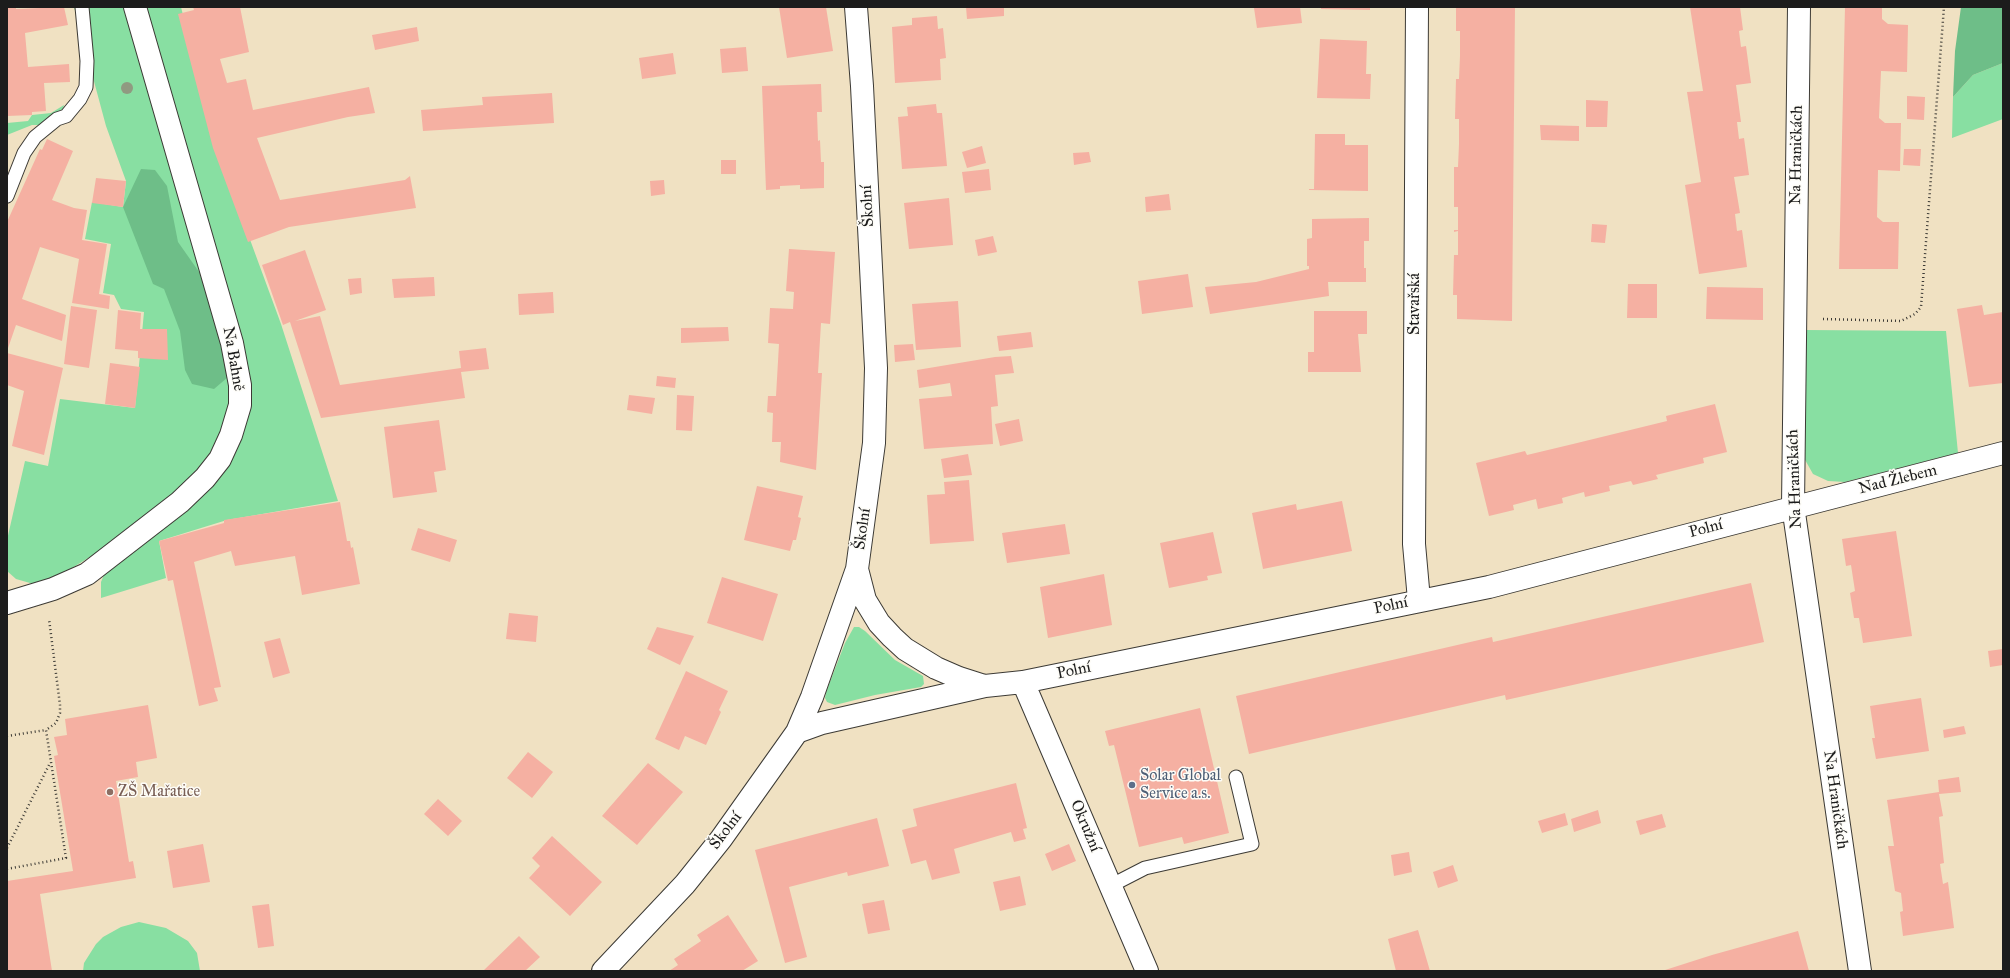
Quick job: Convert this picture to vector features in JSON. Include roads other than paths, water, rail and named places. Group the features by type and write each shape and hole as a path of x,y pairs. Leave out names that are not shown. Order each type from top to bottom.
{"street":[{"name":"Na Bahně","path":"7,603 53,589 87,574 180,502 205,478 220,459 232,430 240,404 240,385 232,343 136,7"},
{"name":"Školní","path":"603,971 685,884 720,839 797,732 812,697 857,569 874,443 876,368 862,86 856,7"},
{"name":"Stavařská","path":"1417,7 1414,544 1419,600"},
{"name":"Na Hraničkách","path":"1799,7 1793,506 1860,971"},
{"name":"Nad Žlebem","path":"1793,506 2003,453"},
{"name":"Polní","path":"797,732 822,723 986,686 1023,682 1488,587 1793,506"},
{"name":"Polní","path":"857,569 866,600 879,623 905,649 936,668 959,678 986,686"},
{"name":"Okružní","path":"1023,682 1147,971"}],"lane":[{"path":"7,196 24,153 35,137 57,119 66,116 80,99 86,87 87,61 82,7"},
{"path":"1110,886 1145,868 1252,844 1236,777"}],"place":[{"name":"Solar Global Service a.s.","path":"1132,785"},
{"name":"ZŠ Mařatice","path":"110,792"}]}
